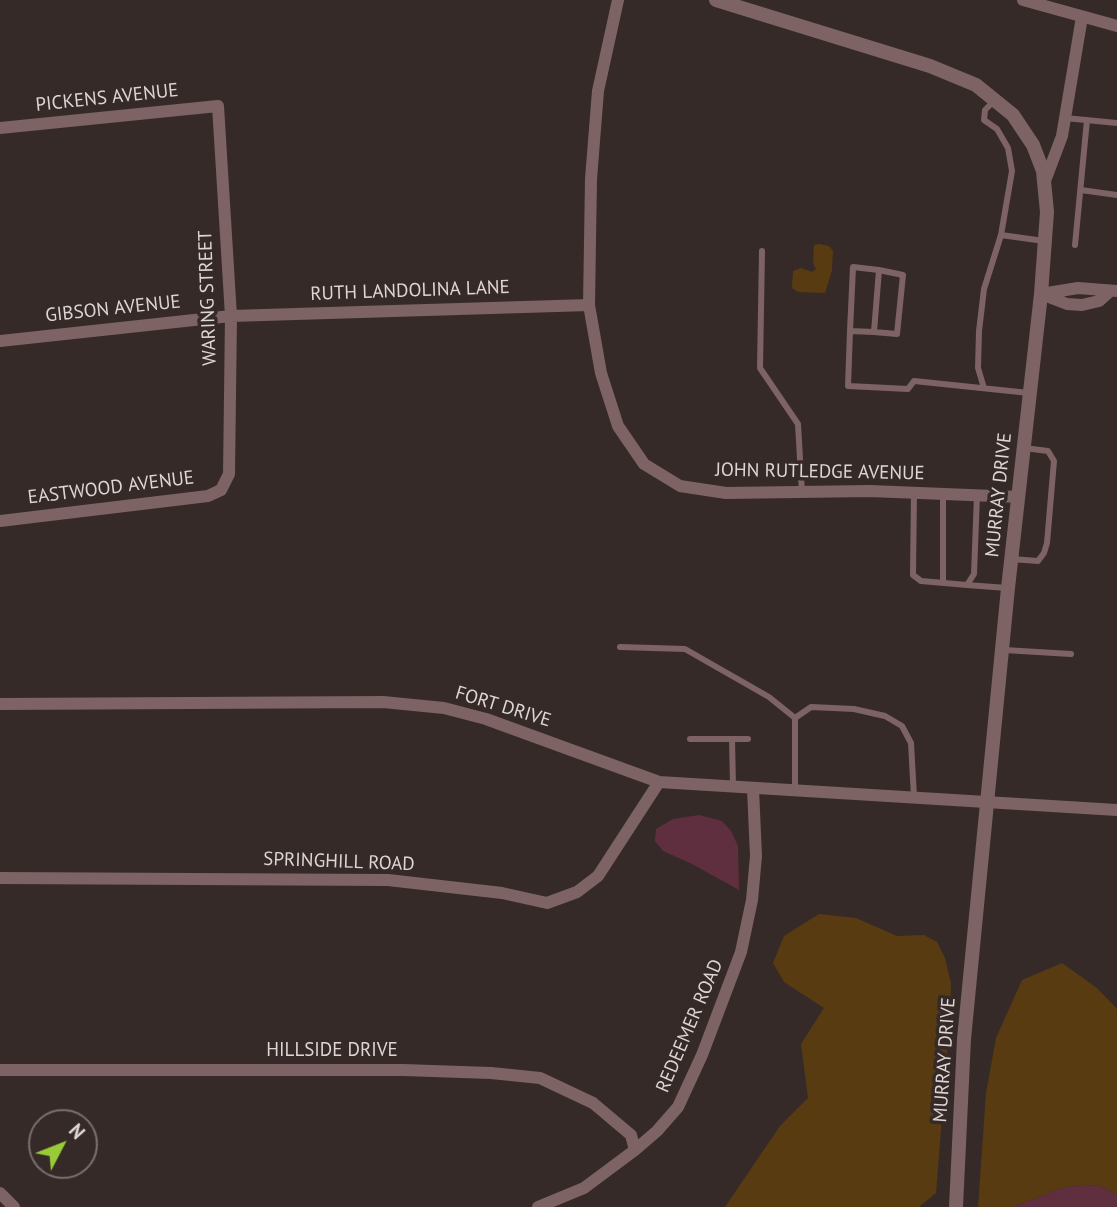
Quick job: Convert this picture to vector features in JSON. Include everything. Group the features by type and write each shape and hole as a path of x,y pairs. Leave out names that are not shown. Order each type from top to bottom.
{"street":[{"name":"JOHN RUTLEDGE AVENUE","path":"618,0 598,92 591,179 589,305 601,373 618,426 644,464 680,486 726,493 870,491 1019,497"},
{"name":"MURRAY DRIVE","path":"716,0 948,72 976,85 1013,115 1028,136 1038,156 1045,182 1047,212 1041,295 1011,559 964,1039 957,1199"},
{"path":"1023,0 1117,26"},
{"path":"1045,182 1062,136 1082,17"},
{"name":"PICKENS AVENUE","path":"0,128 218,106"},
{"name":"WARING STREET","path":"218,106 231,316 229,474 224,487"},
{"path":"1041,295 1077,288 1113,291"},
{"name":"RUTH LANDOLINA LANE","path":"231,316 589,305"},
{"name":"GIBSON AVENUE","path":"0,341 231,316"},
{"name":"EASTWOOD AVENUE","path":"0,521 208,496 224,487"},
{"name":"FORT DRIVE","path":"0,704 383,702 444,708 486,719 659,782 1117,810"},
{"name":"SPRINGHILL ROAD","path":"0,878 388,880 502,893 547,903 577,892 598,876 659,782"},
{"name":"REDEEMER ROAD","path":"538,1207 584,1188 635,1150 678,1107 702,1055 741,952 752,900 756,856 753,789"},
{"name":"HILLSIDE DRIVE","path":"0,1070 404,1070 491,1073 540,1078 593,1103 631,1135 635,1150"},
{"path":"0,1193 14,1207"}],"lane":[{"path":"984,388 978,368 984,289 1001,235 1012,171 1008,148 998,129 984,120 985,110 996,99"},
{"path":"1065,118 1117,122"},
{"path":"1076,245 1087,120"},
{"path":"1081,190 1117,195"},
{"path":"1001,235 1045,241"},
{"path":"762,251 760,368 798,424 802,493"},
{"path":"850,331 897,334 902,275 853,268 850,331 848,386 908,389 914,381 1029,393"},
{"path":"874,332 879,270"},
{"path":"1011,559 1038,561 1047,543 1054,461 1048,451 1024,448"},
{"path":"914,492 913,575 921,581 1008,588"},
{"path":"943,494 943,582"},
{"path":"967,585 974,574 977,495"},
{"path":"620,647 685,649 769,697 795,718"},
{"path":"1002,650 1071,654"},
{"path":"795,718 811,707 855,709 884,716 902,726 911,743 914,797"},
{"path":"795,718 795,791"},
{"path":"690,739 748,739"},
{"path":"732,740 733,788"}],"shaded area":[{"path":"814,245 829,246 833,251 832,270 825,293 798,292 792,288 793,271 801,268 812,272 816,269 813,263"},
{"path":"699,815 722,821 731,831 738,846 739,890 663,851 655,841 656,829 673,819"},
{"path":"819,914 856,918 897,936 924,935 937,942 945,958 951,983 950,1015 936,1193 919,1207 725,1207 780,1126 808,1098 801,1044 824,1008 784,982 773,963 784,936"},
{"path":"1062,963 1097,988 1117,1009 1117,1195 1098,1185 1065,1187 1013,1207 978,1207 986,1093 996,1038 1022,980"},
{"path":"1098,1185 1117,1195 1117,1207 1013,1207 1065,1187"}]}
